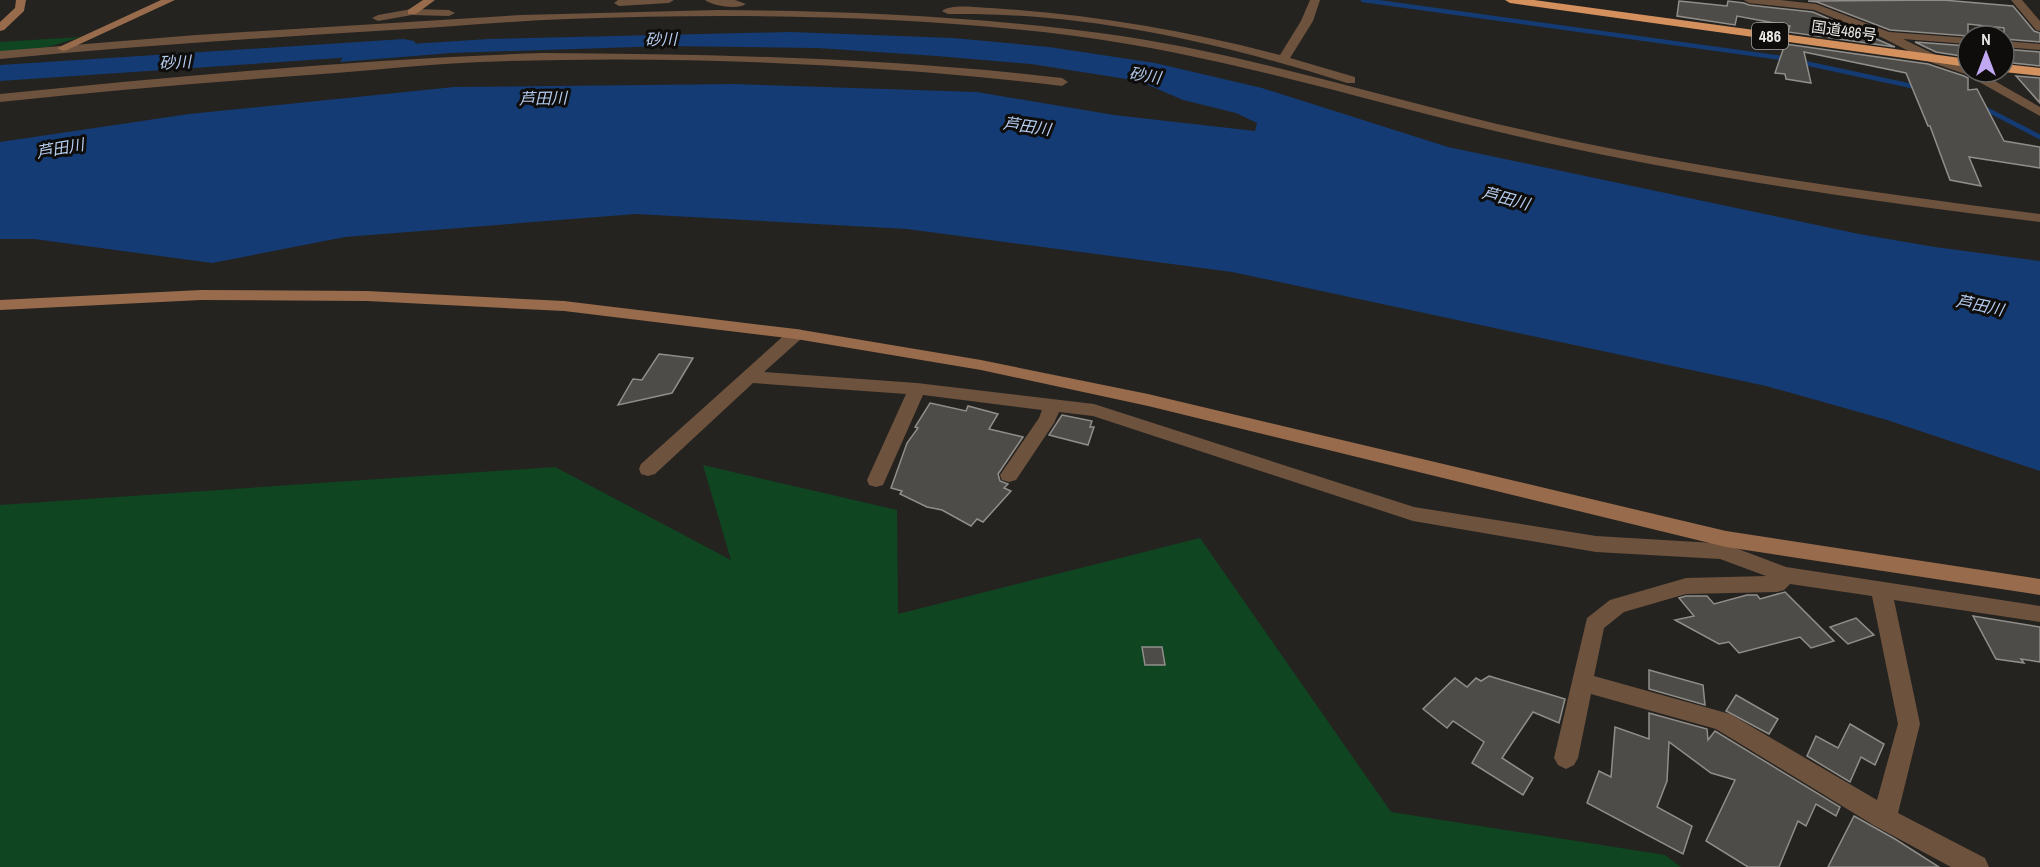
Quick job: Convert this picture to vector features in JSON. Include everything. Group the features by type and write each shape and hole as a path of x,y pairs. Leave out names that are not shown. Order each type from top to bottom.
{"highway":[{"name":"国道486号","path":"1510,0 1956,62"},
{"name":"国道486号","path":"1523,0 1573,9"},
{"path":"2016,69 2040,72"}],"street":[{"path":"0,28 20,9 21,0"},
{"path":"63,48 170,0"},
{"path":"412,12 430,0"},
{"path":"321,31 340,24 412,12 500,18 560,7 669,0"},
{"path":"710,0 756,6"},
{"path":"1284,58 1307,21 1315,0"},
{"path":"1749,0 1816,7 1956,67"},
{"path":"2016,0 2040,28"},
{"path":"560,7 756,6 930,11 975,10 1097,20 1284,58 1371,86 1531,125 1695,158 1908,191 2040,208"},
{"path":"0,55 63,48 500,18 766,13 943,20 1080,34 1217,58 1525,135 1598,150 1901,201 2040,218"},
{"path":"1885,35 1956,40"},
{"path":"2016,45 2040,47"},
{"path":"0,98 158,82 464,60 543,57 733,58 969,71 1062,82"},
{"path":"1990,84 2040,112"},
{"path":"0,305 201,296 367,296 564,306 796,334 981,365 1148,400 1724,545 2040,587"},
{"path":"648,469 796,334"},
{"path":"749,377 917,389 1094,410 1413,514 1596,544 1724,545 1785,575 2040,614"},
{"path":"876,480 917,389"},
{"path":"1009,475 1048,419 1052,405"},
{"path":"1566,758 1594,624 1617,606 1686,586 1777,584 1785,575"},
{"path":"1881,590 1909,724 1884,818"},
{"path":"1582,682 1722,721 1884,818 1976,867"}],"green space":[{"path":"81,37 48,47 0,52 0,42"},
{"path":"703,465 897,510 898,614 1200,538 1391,812 1665,855 1681,867 0,867 0,505 555,467 731,560"}],"water":[{"name":"芦田川","path":"791,32 953,38 1049,47 1155,63 1262,88 1448,147 1859,234 2040,261 2040,471 1887,420 1766,386 1232,272 907,229 636,214 345,237 212,263 34,239 0,239 0,142 189,114 454,87 735,84 977,92 1114,115 1255,131 1257,123 1236,113 1183,100 1139,81 1031,64 817,48 666,46 451,53 340,62 348,48 488,39"}],"building":[{"path":"1943,0 2013,6 2034,31 2040,33 2040,42 2016,40 2016,24 1956,24 1956,35 1890,30 1817,2 1808,1"},
{"path":"1679,1 1727,6 1728,1 1813,12 1895,47 1788,32 1790,26 1737,16 1735,25 1677,16"},
{"path":"1915,42 1956,45 1956,55 1936,52"},
{"path":"1785,44 1928,64 1956,73 1956,84 1968,84 1968,90 1977,89 2004,141 2040,147 2040,168 1969,157 1981,186 1950,180 1930,126 1928,126 1906,73 1804,52 1811,83 1786,79 1785,74 1775,73"},
{"path":"2016,50 2040,52 2040,66 2016,63"},
{"path":"2016,76 2040,78 2040,103"},
{"path":"659,354 693,358 672,393 618,405 633,379 642,380"},
{"path":"930,403 966,411 968,406 998,414 989,429 1023,437 998,474 1000,481 1008,484 1004,488 1011,491 983,522 977,519 971,526 942,510 927,507 900,494 902,491 891,488 907,443 918,428 915,427"},
{"path":"1062,415 1092,421 1090,427 1094,427 1088,445 1049,435"},
{"path":"1785,592 1834,641 1811,648 1800,637 1739,653 1729,642 1719,644 1675,620 1694,616 1679,598 1686,596 1707,596 1714,604 1747,595 1757,595 1760,599"},
{"path":"1973,616 2040,627 2040,662 2021,659 2024,663 1996,659"},
{"path":"1856,618 1874,635 1848,644 1830,627"},
{"path":"1142,647 1162,647 1165,665 1145,665"},
{"path":"1649,670 1703,685 1705,705 1649,689"},
{"path":"1489,676 1565,699 1559,723 1533,712 1502,758 1533,778 1523,795 1472,763 1484,742 1453,721 1447,728 1423,709 1455,678 1467,687 1476,678 1481,681"},
{"path":"1736,695 1778,719 1769,734 1726,711"},
{"path":"1649,713 1707,729 1708,740 1715,731 1840,807 1836,816 1816,804 1806,826 1798,821 1779,867 1748,867 1706,841 1735,780 1711,773 1669,742 1667,781 1657,807 1692,826 1683,854 1587,803 1599,771 1611,777 1615,727 1649,739"},
{"path":"1850,724 1884,744 1875,765 1861,757 1850,782 1807,756 1816,736 1838,748"},
{"path":"1854,816 1895,839 1939,867 1828,867"}],"waterway":[{"path":"1363,0 1789,59"},
{"name":"砂川","path":"0,73 404,47"},
{"path":"1800,62 1921,88"},
{"path":"1980,106 2040,137"}]}
